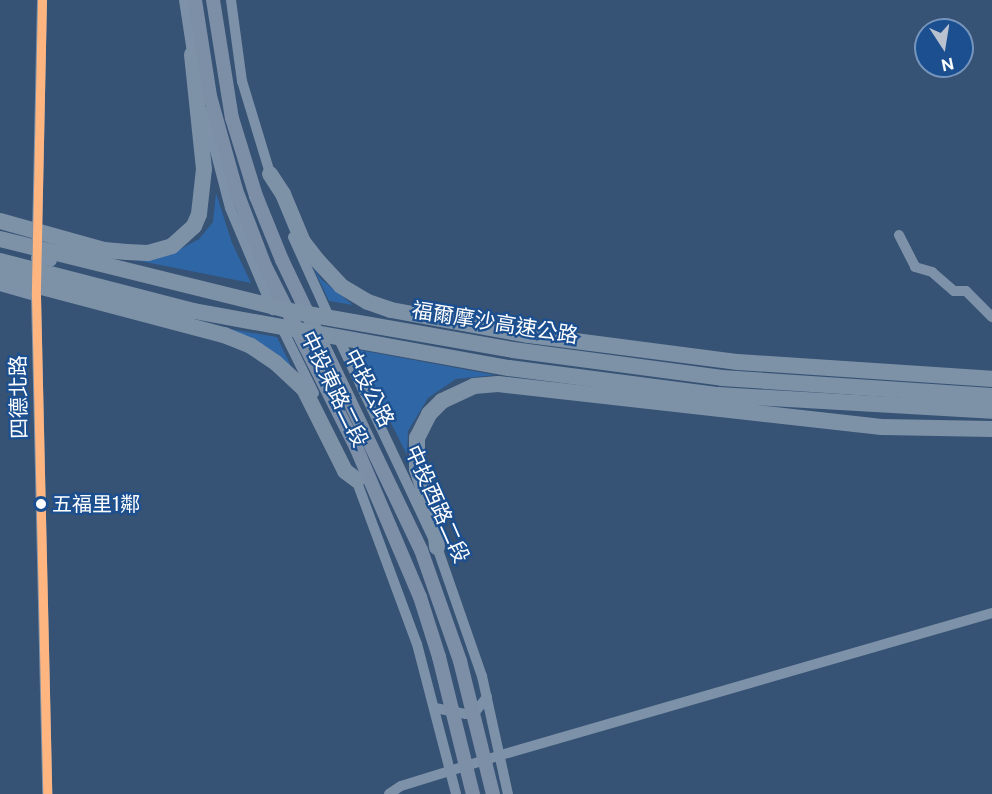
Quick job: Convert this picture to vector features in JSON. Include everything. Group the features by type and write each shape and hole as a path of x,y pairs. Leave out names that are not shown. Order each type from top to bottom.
{"highway":[{"path":"0,222 104,250 148,253 172,246 194,226 199,214 205,177 192,55"},
{"path":"270,174 283,194 303,242 341,286 368,303 391,310 541,337 738,362 992,379"},
{"name":"福爾摩沙高速公路","path":"0,239 296,312 513,350 722,378 992,396"},
{"name":"福爾摩沙高速公路","path":"0,261 194,310 509,368 718,395 992,411"},
{"path":"0,276 224,335 251,346 276,363 304,389 345,471 357,480"},
{"path":"437,547 435,525 421,486 416,455 417,438 429,414 450,395 474,386 498,384 882,427 992,429"}],"main road":[{"name":"中投公路","path":"195,0 210,96 243,209 266,266 356,447 420,597 439,657 473,794"},
{"name":"中投公路","path":"213,0 232,118 256,196 282,260 375,447 421,550 460,661 493,794"}],"street":[{"name":"四德北路","path":"42,0 36,296 47,794"},
{"name":"中投東路二段","path":"184,0 192,55 216,163 250,259 357,480 388,558 435,708 456,794"},
{"name":"中投西路二段","path":"231,0 245,92 270,174 300,254 437,547 487,697 508,794"},
{"path":"0,213 37,224"},
{"path":"899,236 915,267 932,272 954,291 966,291 992,317"},
{"path":"36,258 52,261"},
{"path":"0,286 36,296"},
{"path":"389,794 401,786 501,755 992,613"},
{"path":"435,708 466,714 476,711 487,697"}],"shaded area":[{"path":"216,193 232,243 251,283 130,259 177,251 199,239 213,222"},
{"path":"313,267 321,279 353,305 329,301"},
{"path":"230,329 277,337 293,370"},
{"path":"354,349 495,375 456,379 428,398 408,431 407,455"}],"transit line":[{"path":"42,0 36,296 47,794"}],"place":[{"name":"五福里1鄰","path":"41,504"}]}
